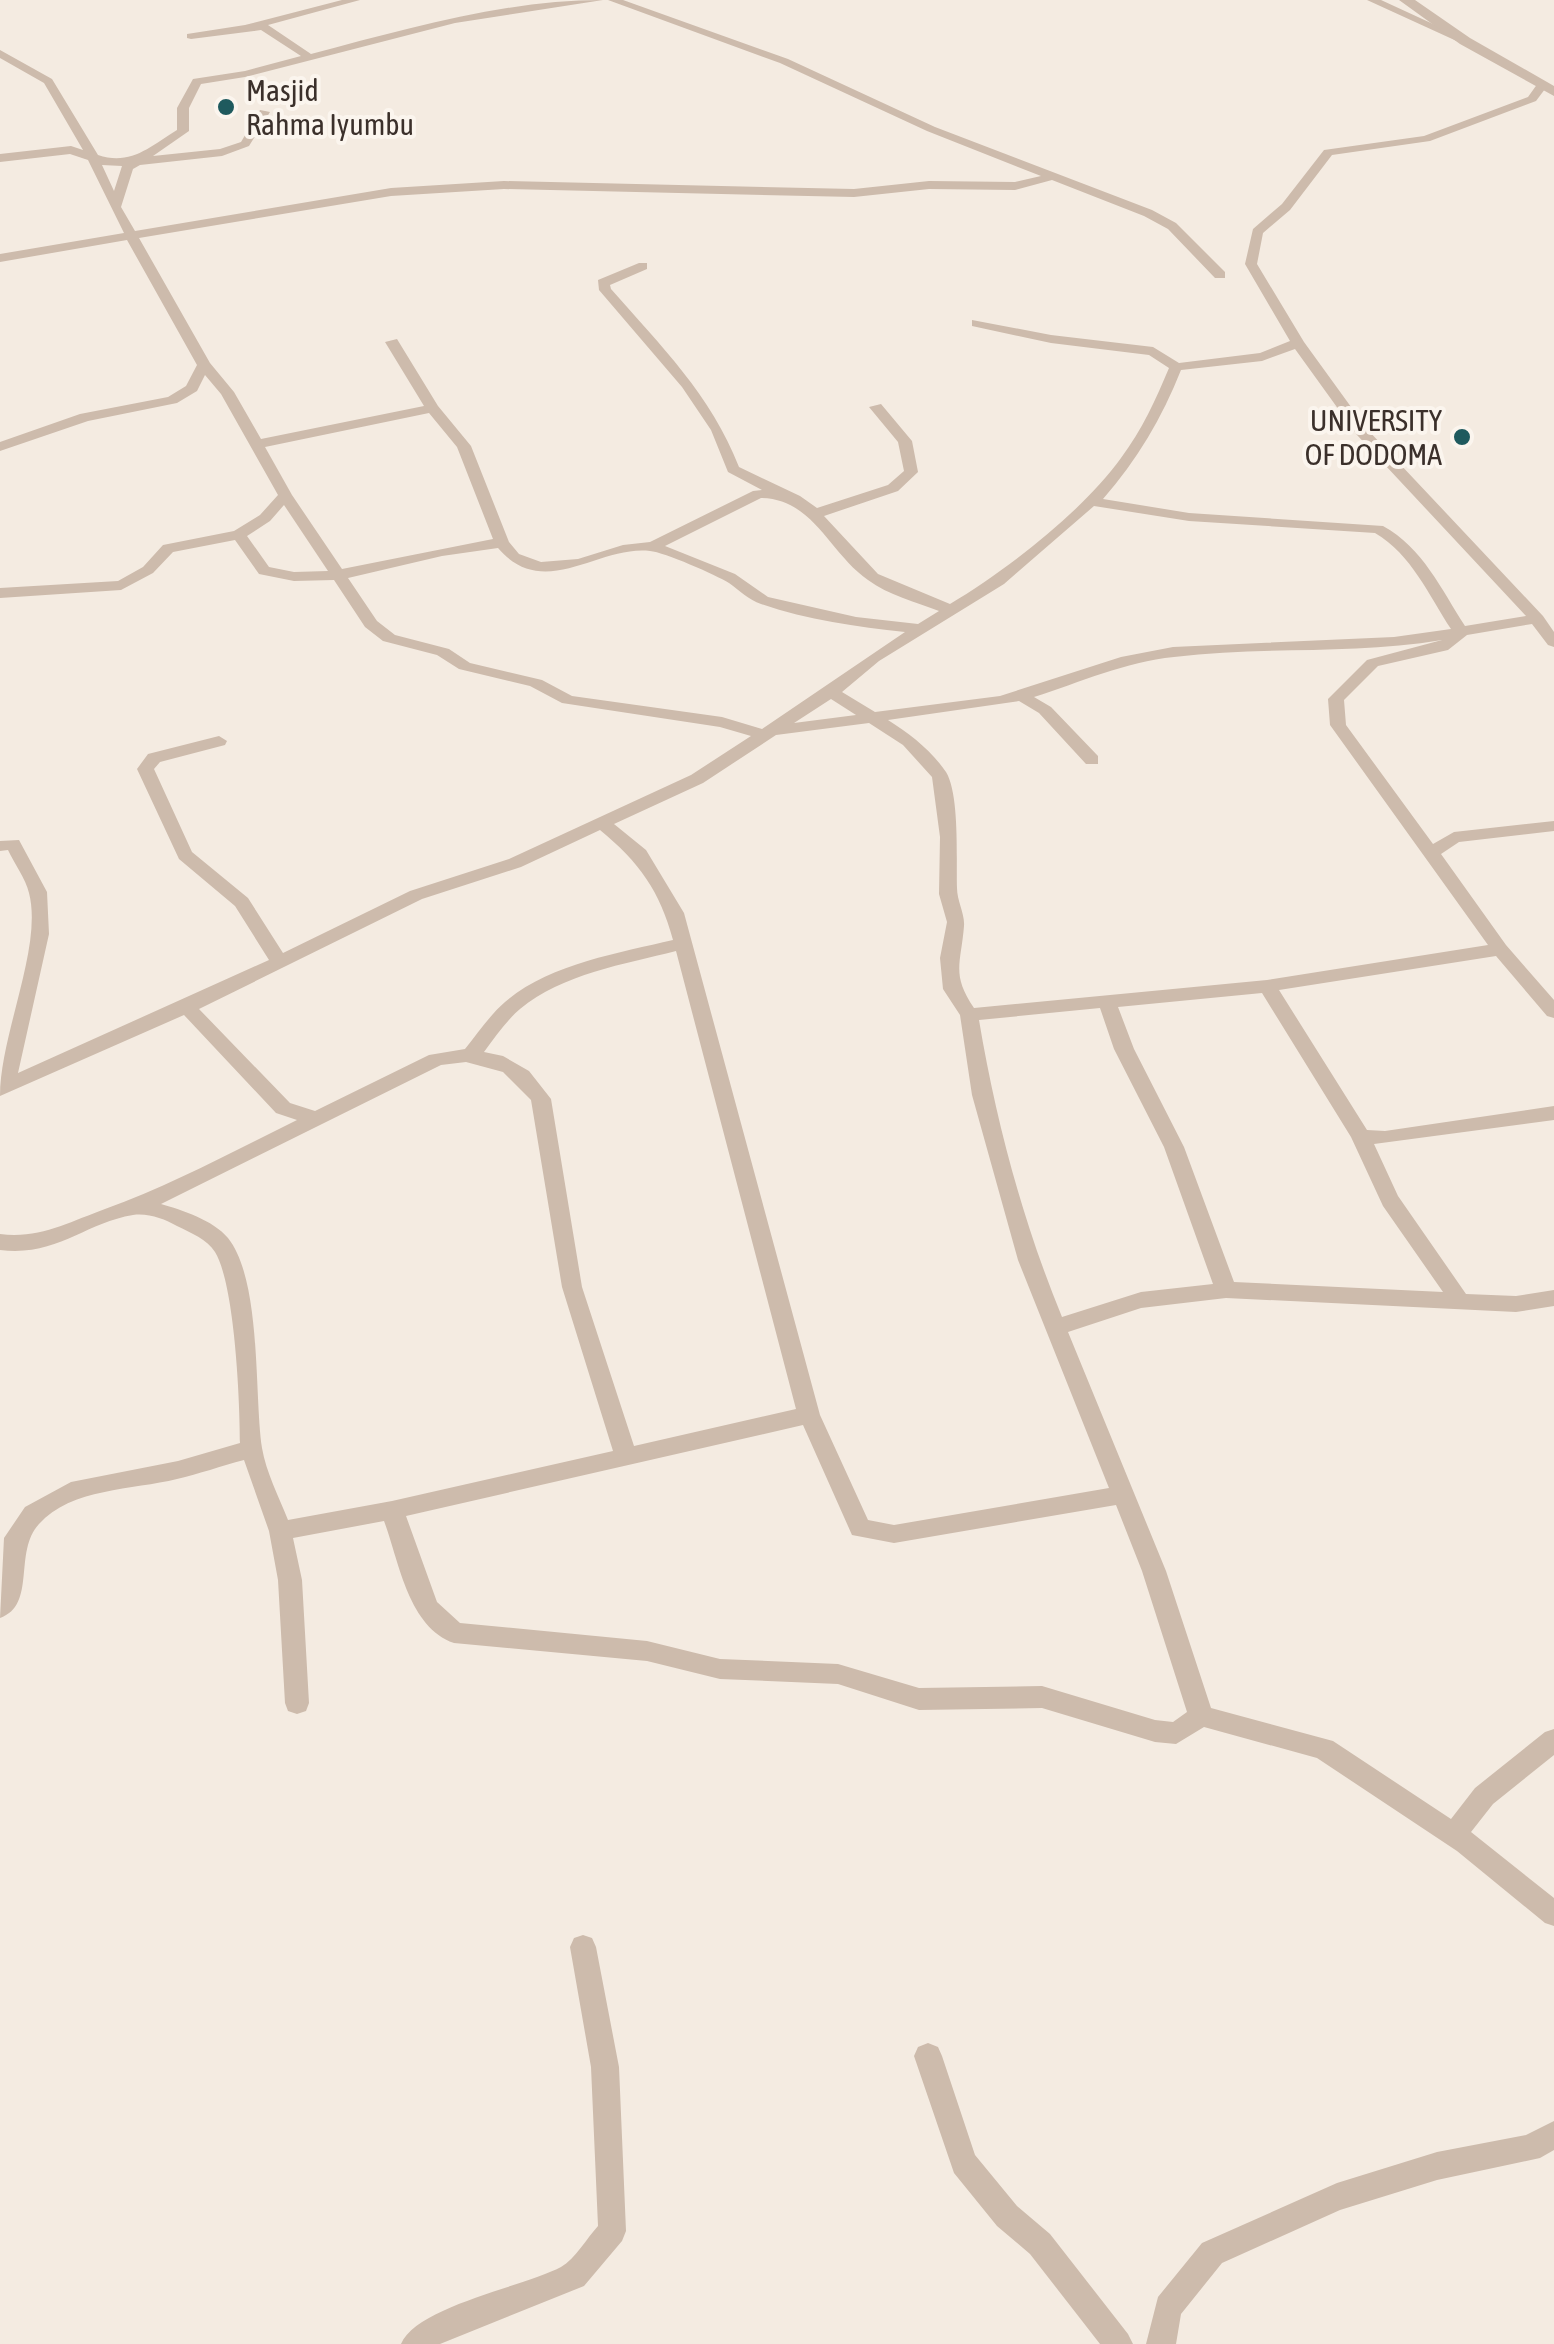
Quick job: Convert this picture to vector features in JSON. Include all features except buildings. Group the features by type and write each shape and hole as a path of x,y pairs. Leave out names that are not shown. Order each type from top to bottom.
{"street":[{"path":"191,36 355,0"},
{"path":"115,207 133,162 183,131 182,108 198,82 455,20 598,0"},
{"path":"613,0 784,61 856,91 890,111 1172,226 1220,275"},
{"path":"1372,0 1464,41 1548,88 1532,98 1426,139 1342,148 1324,154 1290,202 1257,232 1250,264 1298,343 1362,432 1538,619 1554,642"},
{"path":"1406,0 1464,41"},
{"path":"250,26 263,26 309,56"},
{"path":"0,53 48,81 204,365 227,392 285,496 342,574 371,624 389,638 443,652 466,666 536,683 568,700 722,722 769,733 1022,696 1097,666 1160,654 1312,643 1375,643 1461,634 1538,619"},
{"path":"0,158 71,150 103,164 236,148 249,139 264,112"},
{"path":"0,258 318,202 481,186 854,193 940,185 1015,186 1054,176"},
{"path":"643,266 610,277 603,282 605,290 687,384 718,430 733,469 777,492 796,496 874,578 953,610"},
{"path":"977,322 1052,339 1153,351 1176,367 1262,357 1298,343"},
{"path":"392,342 432,408 464,446 502,543 514,557 539,566 653,546 758,494 777,492"},
{"path":"0,447 85,417 172,400 192,388 204,365"},
{"path":"3,1087 187,1008 416,895 515,863 697,779 831,692 873,658 999,580 1091,501 1142,440 1176,367"},
{"path":"814,514 893,488 911,472 905,441 876,407"},
{"path":"254,445 432,408"},
{"path":"0,593 121,585 148,570 168,548 239,535 265,518 285,496"},
{"path":"1091,501 1189,517 1378,528 1397,540 1426,576 1461,634"},
{"path":"239,535 264,572 295,580 342,574 465,544 502,543"},
{"path":"653,546 730,577 763,600 858,623 922,629"},
{"path":"1461,634 1442,647 1373,663 1336,698 1338,725 1500,949 1554,1012"},
{"path":"831,692 909,741 940,776 949,837 948,894 956,922 950,958 952,989 969,1014 982,1094 1028,1260 1125,1494 1201,1716"},
{"path":"1022,696 1045,710 1092,760"},
{"path":"219,741 154,758 145,769 185,856 242,902 280,963"},
{"path":"602,823 640,854 663,886 685,943 808,1415 860,1528 894,1534 1125,1494"},
{"path":"1430,853 1454,838 1554,826"},
{"path":"0,846 13,844 38,892 40,934 3,1087"},
{"path":"472,1054 506,1011 524,997 618,960 685,943"},
{"path":"969,1014 1267,986 1500,949"},
{"path":"1267,986 1362,1136 1379,1178 1458,1298"},
{"path":"1107,1002 1124,1049 1174,1147 1226,1290"},
{"path":"187,1008 283,1108 314,1118"},
{"path":"0,1242 15,1246 43,1241 136,1207 436,1060 472,1054 532,1082 541,1099 572,1287 626,1455"},
{"path":"1362,1136 1385,1138 1554,1113"},
{"path":"136,1207 167,1213 209,1233 225,1247 235,1275 252,1398 251,1449 280,1532 290,1580 297,1702"},
{"path":"1057,1327 1141,1300 1226,1290 1458,1298 1516,1304 1554,1298"},
{"path":"280,1532 808,1415"},
{"path":"0,1608 10,1596 14,1538 33,1514 70,1492 178,1470 251,1449"},
{"path":"392,1510 427,1608 454,1633 648,1650 720,1669 838,1674 919,1699 1042,1697 1155,1731 1176,1733 1201,1716 1324,1749 1454,1835 1554,1914"},
{"path":"1454,1835 1484,1796 1554,1740"},
{"path":"416,2344 451,2323 574,2276 612,2231 605,2066 583,1947"},
{"path":"928,2056 964,2163 1007,2216 1040,2244 1118,2344"},
{"path":"1161,2344 1168,2307 1212,2253 1338,2197 1437,2166 1530,2148 1554,2135"}],"place":[{"name":"Masjid Rahma Iyumbu","path":"226,107"},
{"name":"UNIVERSITY OF DODOMA","path":"1462,437"}]}
